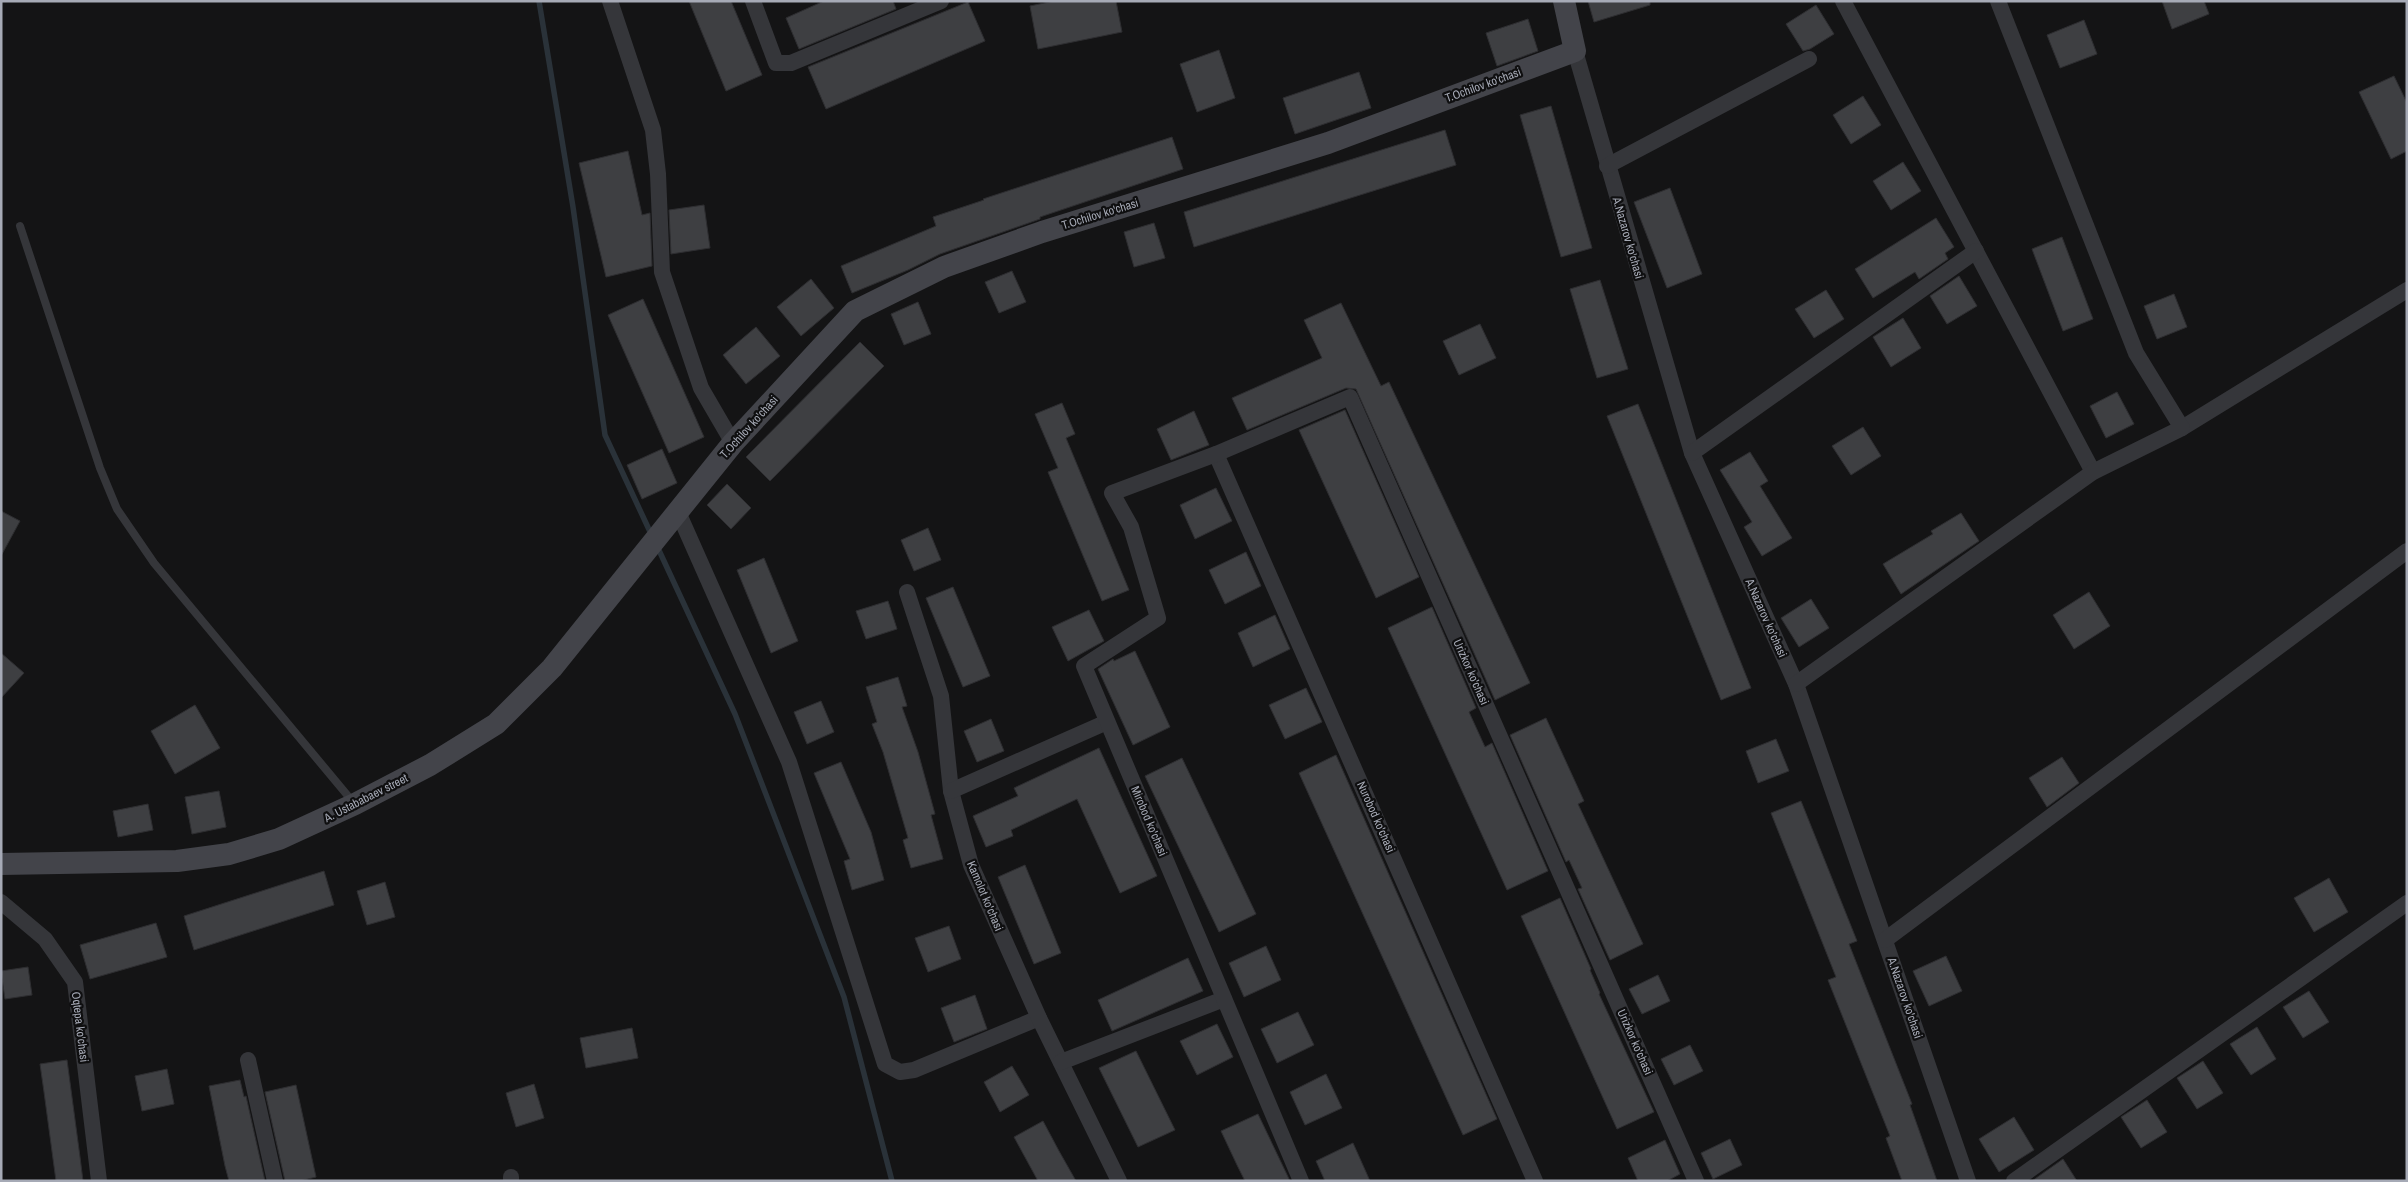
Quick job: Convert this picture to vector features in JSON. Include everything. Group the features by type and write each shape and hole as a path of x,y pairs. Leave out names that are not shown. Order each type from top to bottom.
{"main road":[{"path":"1564,1 1575,51"},
{"name":"T.Ochilov ko'chasi","path":"663,530 733,443 855,311 944,267 1042,232 1328,143 1575,51"},
{"name":"A. Ustababaev street","path":"1,864 177,861 229,854 279,839 355,804 430,765 496,724 552,668 663,530"}],"street":[{"path":"610,1 653,130 658,174 662,272 701,388 733,443"},
{"path":"753,1 776,63 791,63 941,1"},
{"path":"1843,1 2093,472"},
{"path":"1998,1 2136,353 2182,428"},
{"name":"A.Nazarov ko'chasi","path":"1575,51 1692,453 1796,684 1968,1181"},
{"path":"1607,166 1809,59"},
{"path":"1692,453 1976,251"},
{"path":"1796,684 2093,472 2182,428 2407,290"},
{"name":"Urizkor ko'chasi","path":"1112,493 1216,454 1350,397 1696,1181"},
{"name":"Nurobod ko'chasi","path":"1216,454 1535,1181"},
{"name":"Mirobod ko'chasi","path":"1112,493 1131,527 1158,618 1084,666 1301,1181"},
{"path":"678,512 789,762 885,1064 900,1072 914,1070 1039,1018"},
{"path":"1885,940 2407,551"},
{"name":"Kamolot ko'chasi","path":"907,592 941,696 951,790 971,865 1039,1018 1119,1181"},
{"path":"951,790 1107,722"},
{"name":"Oqtepa ko'chasi","path":"1,902 45,940 75,982 99,1181"},
{"path":"2014,1181 2407,902"},
{"path":"1061,1062 1224,999"},
{"path":"248,1060 275,1181"}],"lane":[{"path":"20,226 100,468 117,509 154,563 355,804"}],"building":[{"path":"689,1 731,1 762,75 726,91"},
{"path":"824,1 893,1 896,9 799,49 786,18"},
{"path":"1054,1 1116,1 1122,32 1038,49 1030,6"},
{"path":"1588,1 1650,1 1650,5 1594,22"},
{"path":"2162,1 2204,1 2209,14 2172,29"},
{"path":"968,2 985,41 826,109 808,67"},
{"path":"1816,5 1834,34 1810,49 1803,51 1786,24"},
{"path":"1528,19 1538,51 1497,66 1486,33"},
{"path":"2084,20 2097,54 2060,68 2047,35"},
{"path":"1219,50 1235,98 1197,112 1180,64"},
{"path":"1359,72 1371,108 1295,134 1283,98"},
{"path":"2394,76 2407,103 2407,151 2391,159 2359,92"},
{"path":"1863,96 1881,125 1851,144 1833,115"},
{"path":"1551,106 1592,248 1561,257 1520,115"},
{"path":"1445,130 1456,165 1194,247 1184,212"},
{"path":"1172,137 1183,169 1040,217 1040,219 940,254 908,270 852,293 841,266 936,226 933,217"},
{"path":"628,151 642,215 650,213 652,266 606,277 579,163"},
{"path":"1903,162 1921,191 1891,210 1873,181"},
{"path":"1670,188 1702,274 1667,288 1634,202"},
{"path":"704,205 710,248 671,254 669,210"},
{"path":"1936,218 1954,247 1945,253 1948,259 1919,279 1915,272 1873,298 1855,269"},
{"path":"1154,223 1165,258 1134,267 1124,232"},
{"path":"2062,237 2093,319 2063,331 2032,249"},
{"path":"1012,271 1026,302 999,313 985,282"},
{"path":"1959,276 1977,306 1947,324 1930,296"},
{"path":"811,279 834,308 801,336 777,307"},
{"path":"1600,280 1628,369 1597,378 1570,289"},
{"path":"1826,290 1844,319 1814,338 1795,309"},
{"path":"2174,294 2187,327 2157,339 2144,306"},
{"path":"643,299 704,437 669,453 608,315"},
{"path":"918,302 931,334 904,345 891,314"},
{"path":"1341,303 1381,386 1389,382 1530,683 1495,700 1356,389 1346,388 1247,430 1232,398 1322,358 1304,320"},
{"path":"1903,318 1921,348 1891,367 1873,337"},
{"path":"1480,324 1496,358 1459,375 1443,341"},
{"path":"756,327 780,356 746,384 723,355"},
{"path":"860,342 884,366 770,481 746,457"},
{"path":"2117,392 2134,424 2106,438 2090,406"},
{"path":"1062,403 1075,434 1066,438 1129,590 1102,601 1048,472 1058,468 1035,414"},
{"path":"1638,404 1751,688 1721,700 1607,416"},
{"path":"1345,410 1419,577 1376,598 1299,430"},
{"path":"1194,411 1209,445 1171,460 1157,429"},
{"path":"1863,427 1881,456 1851,475 1832,446"},
{"path":"662,449 677,483 642,499 627,465"},
{"path":"1750,452 1768,481 1760,486 1792,538 1762,556 1744,527 1752,522 1720,470"},
{"path":"727,484 751,508 731,529 707,505"},
{"path":"1216,488 1232,521 1195,539 1180,505"},
{"path":"1,511 20,521 1,556"},
{"path":"1961,513 1979,541 1901,594 1883,564 1933,534 1931,531"},
{"path":"928,528 941,560 914,571 901,540"},
{"path":"1246,552 1261,586 1225,604 1209,570"},
{"path":"764,558 798,641 771,653 737,570"},
{"path":"953,587 990,676 963,687 926,598"},
{"path":"2089,592 2110,626 2074,649 2053,615"},
{"path":"1811,599 1829,628 1799,647 1781,618"},
{"path":"888,601 897,629 866,639 856,611"},
{"path":"1432,607 1476,708 1469,712 1485,747 1492,743 1548,871 1507,890 1388,628"},
{"path":"1089,610 1104,641 1068,661 1052,627"},
{"path":"1275,615 1290,649 1253,667 1238,633"},
{"path":"1135,651 1170,727 1133,745 1098,669 1113,659 1114,661"},
{"path":"1,653 24,673 1,698"},
{"path":"898,677 907,706 902,707 918,752 935,814 931,815 943,859 911,868 903,840 908,838 883,752 872,724 877,722 866,687"},
{"path":"1306,688 1322,722 1285,739 1269,705"},
{"path":"821,701 834,732 807,744 794,712"},
{"path":"195,705 220,748 175,774 151,731"},
{"path":"1546,718 1584,801 1578,804 1643,944 1610,960 1578,889 1582,888 1569,860 1566,862 1510,735"},
{"path":"991,719 1004,751 977,762 964,731"},
{"path":"1776,739 1789,771 1758,783 1746,751"},
{"path":"1099,748 1157,876 1120,893 1077,799 1011,830 1013,836 986,847 973,816 1018,796 1014,788"},
{"path":"1336,755 1497,1119 1463,1135 1299,773"},
{"path":"2062,757 2079,783 2047,807 2029,778"},
{"path":"1182,758 1256,914 1219,932 1145,776"},
{"path":"841,762 871,832 884,880 852,890 844,861 850,859 814,773"},
{"path":"219,791 226,827 192,834 185,797"},
{"path":"1801,801 1857,941 1849,944 1912,1104 1910,1105 1937,1181 1902,1181 1886,1138 1890,1136 1828,980 1836,977 1771,813"},
{"path":"148,804 153,830 118,837 113,811"},
{"path":"1025,865 1061,953 1034,964 998,877"},
{"path":"324,871 334,905 194,950 184,916"},
{"path":"2329,878 2348,912 2314,932 2294,898"},
{"path":"385,882 395,917 367,925 357,891"},
{"path":"1560,898 1591,969 1599,994 1654,1112 1617,1129 1521,916"},
{"path":"156,923 167,957 90,979 80,945"},
{"path":"949,926 961,959 928,972 915,938"},
{"path":"1266,946 1281,980 1244,997 1229,963"},
{"path":"1946,956 1962,991 1929,1006 1913,971"},
{"path":"1188,958 1203,991 1112,1031 1098,1000"},
{"path":"28,967 32,995 5,999 1,971"},
{"path":"1658,975 1670,1001 1642,1014 1629,989"},
{"path":"2309,991 2329,1022 2303,1038 2283,1007"},
{"path":"975,995 987,1029 954,1042 941,1008"},
{"path":"1298,1012 1314,1045 1277,1063 1261,1029"},
{"path":"1217,1024 1233,1057 1197,1075 1180,1041"},
{"path":"2257,1027 2276,1059 2251,1075 2230,1044"},
{"path":"632,1028 638,1058 586,1068 580,1038"},
{"path":"1690,1045 1703,1071 1674,1085 1661,1059"},
{"path":"1136,1051 1175,1130 1138,1147 1099,1068"},
{"path":"67,1060 83,1181 56,1181 40,1064"},
{"path":"2203,1061 2223,1093 2197,1109 2177,1078"},
{"path":"1012,1066 1029,1095 1000,1112 984,1082"},
{"path":"167,1069 174,1104 142,1111 135,1076"},
{"path":"1326,1074 1342,1108 1305,1125 1290,1092"},
{"path":"240,1080 244,1097 246,1096 265,1181 229,1181 225,1166 209,1086"},
{"path":"534,1084 544,1118 516,1127 506,1093"},
{"path":"296,1085 316,1177 300,1181 285,1181 265,1092"},
{"path":"2147,1100 2167,1132 2141,1148 2121,1117"},
{"path":"1258,1114 1290,1181 1245,1181 1237,1165 1221,1131"},
{"path":"2014,1117 2034,1150 1999,1172 1979,1139"},
{"path":"1043,1121 1076,1181 1038,1181 1014,1137"},
{"path":"1730,1139 1742,1165 1713,1179 1701,1153"},
{"path":"1665,1140 1680,1174 1667,1181 1638,1181 1628,1158"},
{"path":"1353,1143 1370,1181 1325,1181 1316,1161"},
{"path":"2063,1159 2077,1181 2032,1181"}],"waterway":[{"path":"539,1 573,207 605,435 652,536"},
{"path":"657,546 735,714 844,997 892,1181"}]}
